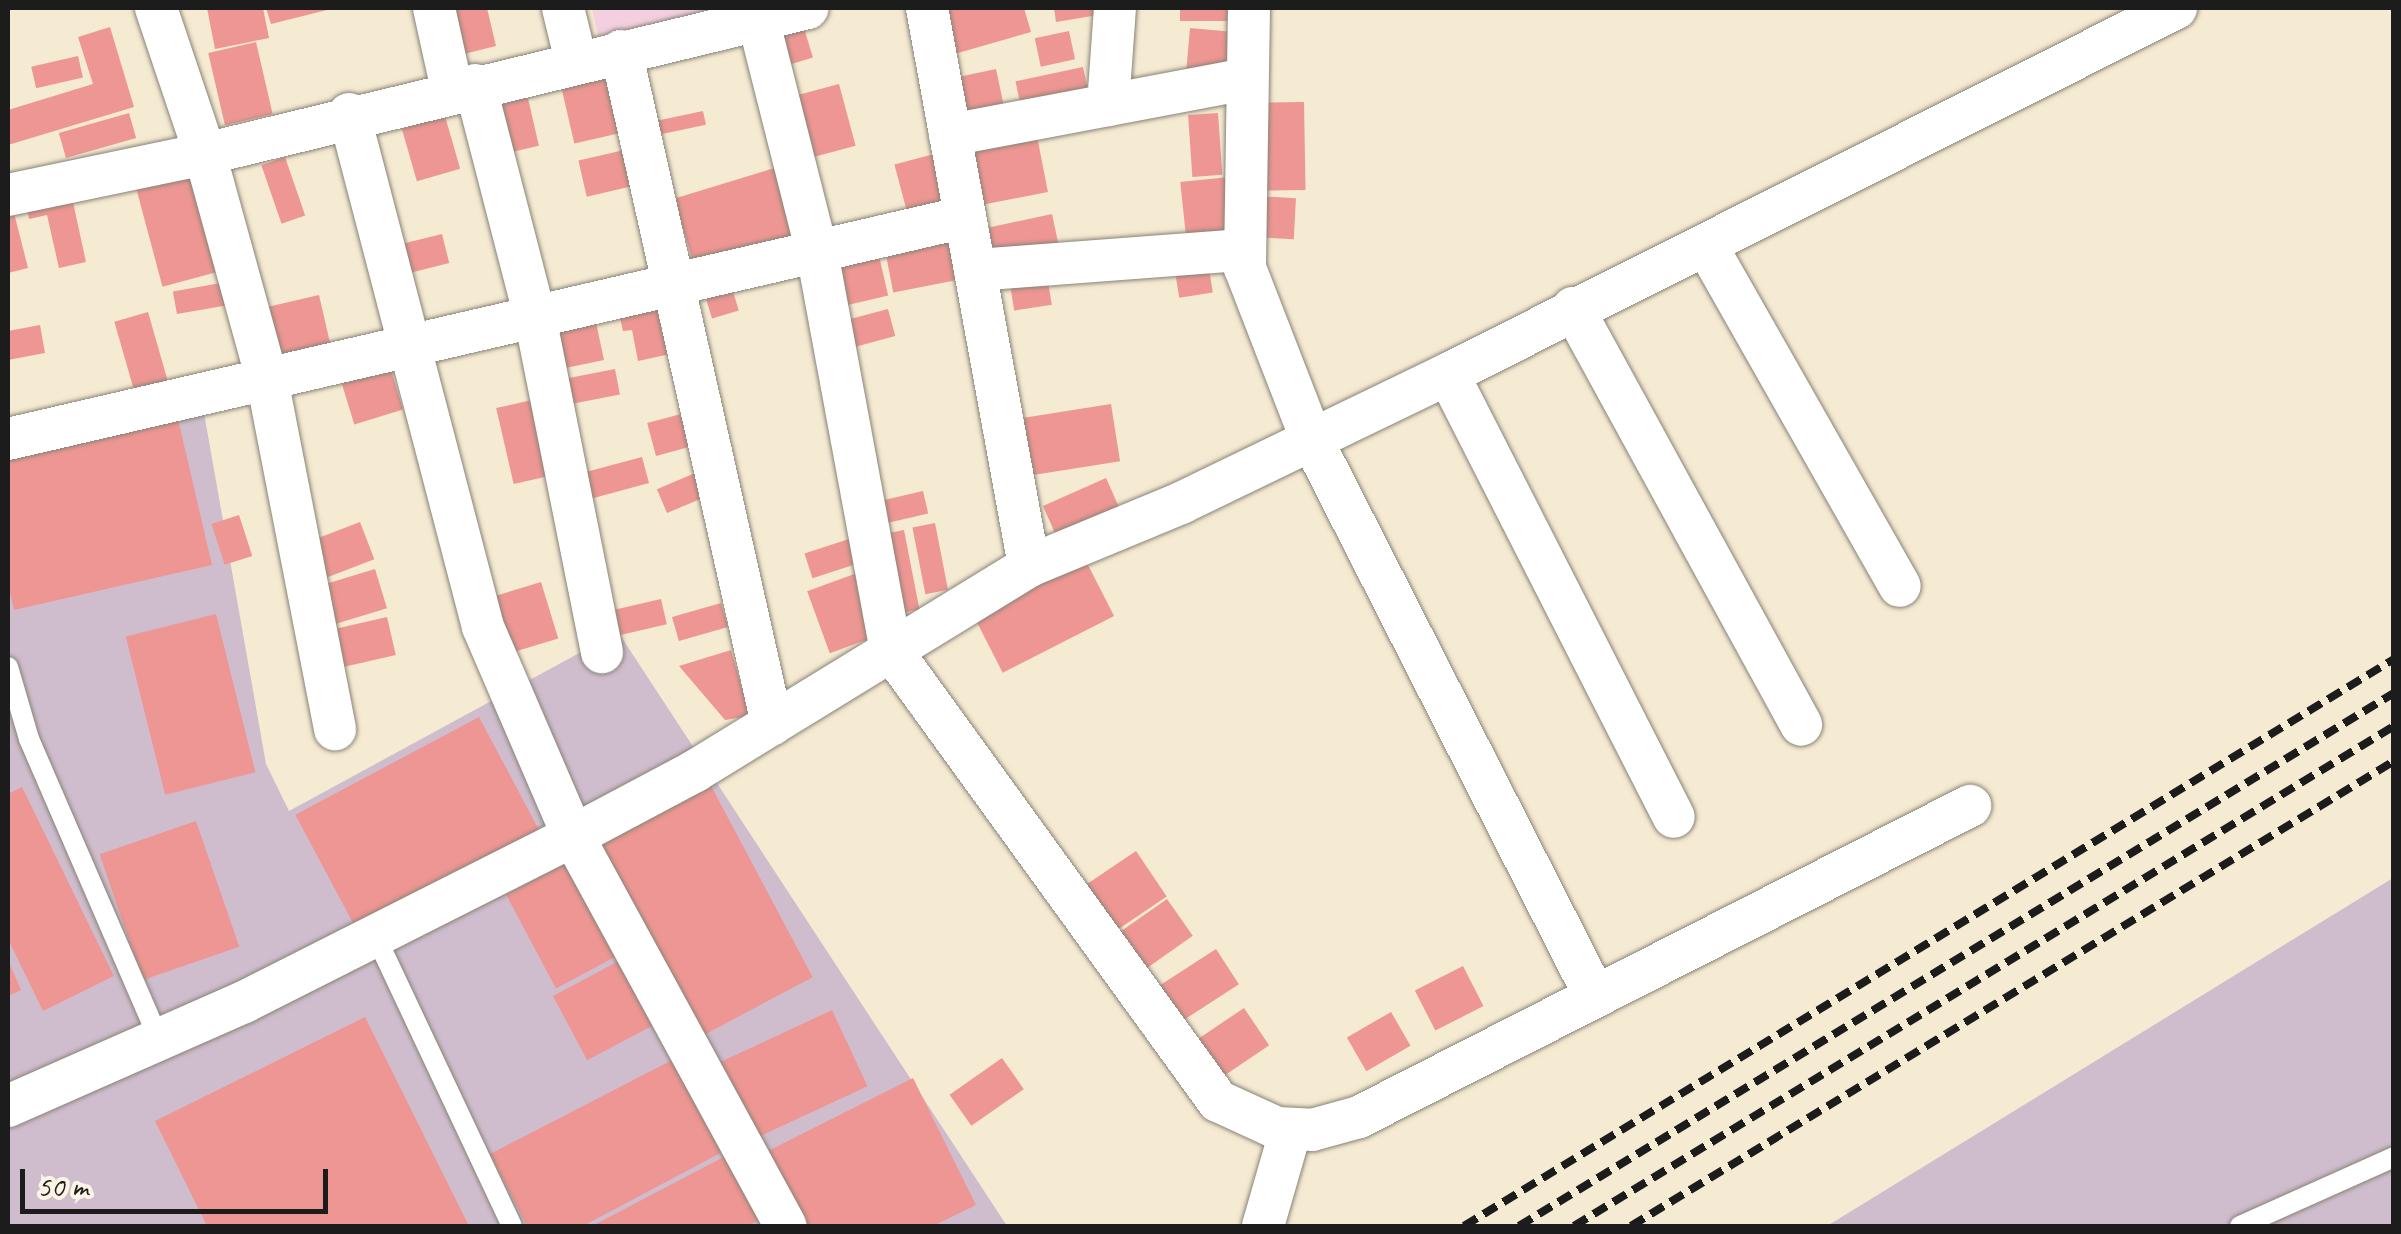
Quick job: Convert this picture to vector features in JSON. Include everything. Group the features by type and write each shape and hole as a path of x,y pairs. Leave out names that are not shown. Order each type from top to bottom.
{"street":[{"path":"156,8 205,154 267,379 335,729"},
{"path":"434,8 464,87 534,317 602,652"},
{"path":"563,8 576,61"},
{"path":"8,195 205,154 349,114 808,8"},
{"path":"927,8 1029,566"},
{"path":"1108,105 1115,8"},
{"path":"1249,8 1242,250 1310,436 1594,994"},
{"path":"8,1106 376,937 572,836 772,724 1029,566 1181,502 1310,436 1448,374 2176,8"},
{"path":"758,19 816,252 891,650 1218,1100 1249,1120 1292,1129 1312,1130 1359,1117 1594,994 1970,806"},
{"path":"621,51 669,286 772,724"},
{"path":"950,135 1245,79"},
{"path":"349,114 406,347 483,627 572,836 786,1226"},
{"path":"8,439 965,217"},
{"path":"1706,245 1900,586"},
{"path":"975,270 1242,250"},
{"path":"1573,308 1800,724"},
{"path":"1448,374 1674,817"},
{"path":"1262,1226 1292,1129"}],"lane":[{"path":"8,667 30,738 158,1037"},
{"path":"376,937 512,1226"},
{"path":"2240,1226 2394,1157"}],"shaded area":[{"path":"592,8 737,8 598,36"},
{"path":"198,379 266,764 289,811 618,632 1007,1226 8,1226 8,421"},
{"path":"2393,878 2393,1226 1827,1226"}],"building":[{"path":"207,8 263,8 269,38 215,49"},
{"path":"266,8 331,8 331,9 271,24"},
{"path":"449,8 487,8 496,46 460,55"},
{"path":"937,8 1024,8 1031,32 951,55"},
{"path":"1054,8 1103,8 1104,14 1056,22"},
{"path":"1180,8 1231,8 1231,21 1180,21"},
{"path":"803,25 813,58 783,67 773,34"},
{"path":"110,27 134,107 8,145 8,110 93,84 78,37"},
{"path":"1190,28 1232,32 1228,79 1186,76"},
{"path":"1069,31 1075,59 1041,67 1035,38"},
{"path":"256,42 273,114 225,125 208,53"},
{"path":"78,56 83,77 36,88 31,67"},
{"path":"1083,67 1090,101 1023,116 1016,81"},
{"path":"996,69 1007,119 966,128 955,78"},
{"path":"613,71 627,131 574,144 560,83"},
{"path":"839,84 856,146 798,161 781,100"},
{"path":"527,94 539,146 511,152 499,101"},
{"path":"1304,102 1306,190 1256,191 1254,103"},
{"path":"703,111 706,125 656,135 653,122"},
{"path":"129,113 136,138 66,158 59,133"},
{"path":"1218,113 1222,175 1192,177 1188,115"},
{"path":"445,116 460,169 417,181 402,128"},
{"path":"1037,136 1048,192 981,205 970,149"},
{"path":"633,148 641,184 587,197 578,161"},
{"path":"934,154 949,209 909,220 894,165"},
{"path":"285,157 305,216 282,224 261,165"},
{"path":"199,164 227,269 162,287 134,181"},
{"path":"781,166 801,233 694,266 674,199"},
{"path":"1229,177 1235,237 1187,242 1180,182"},
{"path":"71,193 86,262 59,268 47,215 29,219 26,203"},
{"path":"1254,196 1296,198 1294,239 1252,237"},
{"path":"12,205 28,268 8,273 8,207"},
{"path":"1052,214 1059,247 993,261 985,228"},
{"path":"442,234 449,263 403,275 395,246"},
{"path":"953,238 961,279 893,292 885,251"},
{"path":"876,243 888,296 840,307 828,254"},
{"path":"1207,256 1213,293 1179,298 1173,261"},
{"path":"728,275 739,310 712,319 701,283"},
{"path":"232,281 236,304 177,314 173,291"},
{"path":"1048,281 1052,305 1014,311 1010,287"},
{"path":"319,295 332,351 280,362 267,307"},
{"path":"659,301 670,354 638,361 632,330 623,331 618,309"},
{"path":"888,309 895,336 855,347 847,320"},
{"path":"148,312 168,380 134,390 114,322"},
{"path":"594,313 604,360 567,368 557,321"},
{"path":"40,325 45,353 8,360 8,331"},
{"path":"387,357 403,410 354,425 338,372"},
{"path":"615,369 620,395 566,405 561,379"},
{"path":"540,398 558,474 514,484 496,408"},
{"path":"1111,404 1120,461 1025,476 1016,419"},
{"path":"175,406 212,565 14,610 8,583 8,444"},
{"path":"681,414 690,447 656,456 647,423"},
{"path":"642,457 649,483 588,499 581,473"},
{"path":"702,470 712,494 667,513 657,489"},
{"path":"1106,478 1125,521 1062,549 1043,506"},
{"path":"923,491 928,513 878,525 873,502"},
{"path":"239,515 252,556 225,565 211,524"},
{"path":"360,522 374,559 327,578 312,540"},
{"path":"935,523 948,590 925,594 912,527"},
{"path":"904,530 919,610 898,614 882,534"},
{"path":"852,538 860,563 812,578 804,553"},
{"path":"1085,559 1114,616 1003,673 974,616"},
{"path":"375,569 387,608 334,624 322,585"},
{"path":"857,573 880,635 830,653 807,591"},
{"path":"541,582 558,638 509,653 492,597"},
{"path":"661,599 667,624 608,638 603,612"},
{"path":"721,603 728,627 679,641 672,617"},
{"path":"216,614 255,772 165,795 126,636"},
{"path":"387,617 396,655 341,668 332,630"},
{"path":"731,650 750,716 725,720 679,666"},
{"path":"479,717 540,831 356,929 295,815"},
{"path":"709,782 813,977 693,1041 589,846"},
{"path":"22,787 114,976 43,1011 8,939 8,794"},
{"path":"196,821 239,947 143,980 100,854"},
{"path":"1136,851 1167,897 1110,935 1080,889"},
{"path":"568,862 618,956 556,988 506,895"},
{"path":"1167,899 1193,936 1140,973 1114,936"},
{"path":"1216,949 1239,984 1171,1028 1148,993"},
{"path":"628,956 662,1020 587,1060 553,996"},
{"path":"8,960 21,990 8,996"},
{"path":"1463,966 1483,1006 1435,1031 1415,991"},
{"path":"1244,1008 1269,1045 1212,1084 1187,1047"},
{"path":"832,1010 867,1086 749,1141 713,1065"},
{"path":"1391,1012 1410,1046 1366,1071 1347,1038"},
{"path":"365,1017 469,1226 207,1226 155,1121"},
{"path":"678,1057 728,1149 583,1226 527,1226 490,1154"},
{"path":"1002,1058 1024,1089 971,1126 950,1095"},
{"path":"913,1078 976,1205 933,1226 806,1226 768,1151"},
{"path":"737,1150 771,1214 747,1226 592,1226"}],"railway":[{"path":"1464,1226 2394,659"},
{"path":"1519,1226 2394,693"},
{"path":"1574,1226 2394,726"},
{"path":"1631,1226 2394,761"}]}
